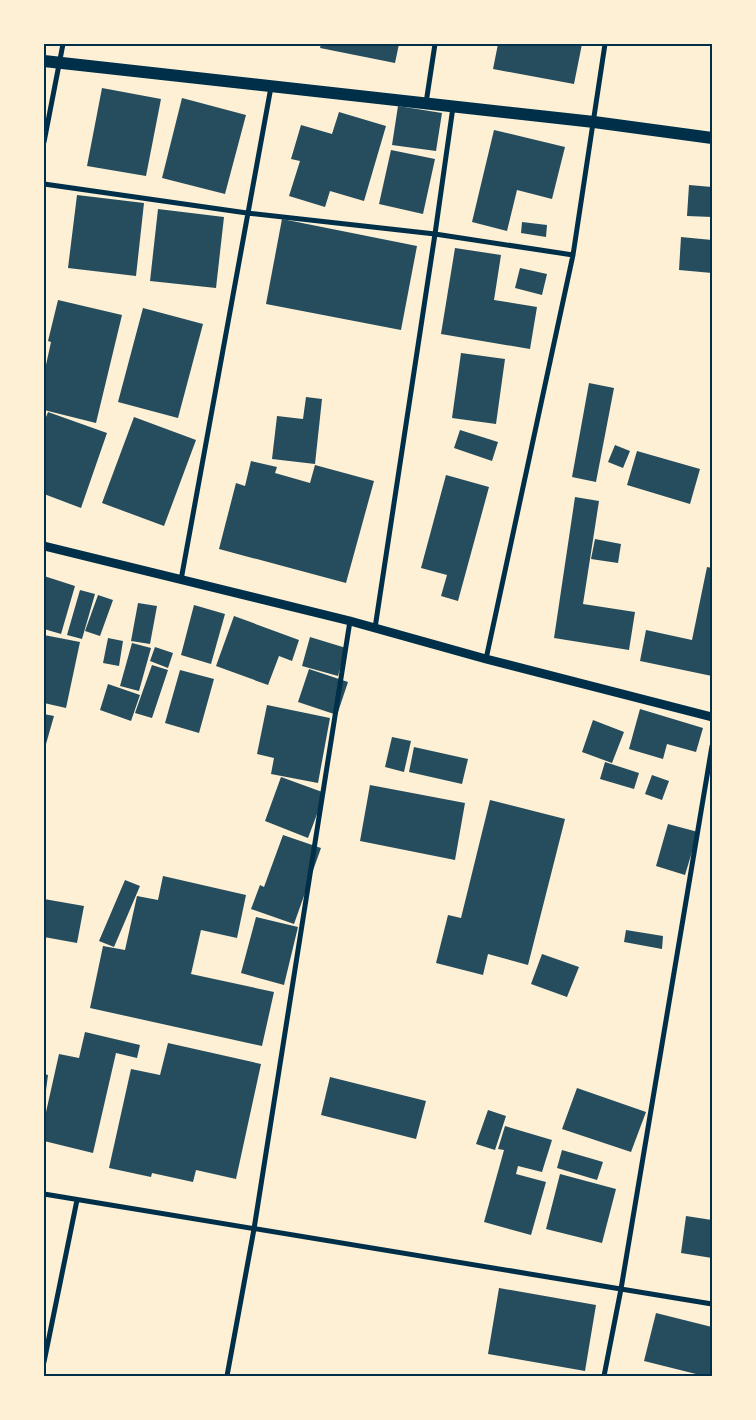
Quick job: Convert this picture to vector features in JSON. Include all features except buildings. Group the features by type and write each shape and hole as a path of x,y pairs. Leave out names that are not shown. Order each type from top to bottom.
{"main road":[{"path":"44,60 594,122 712,138"}],"street":[{"path":"44,142 63,44"},
{"path":"426,104 435,44"},
{"path":"486,659 573,256 605,44"},
{"path":"181,580 271,86"},
{"path":"375,628 453,107"},
{"path":"44,184 247,213 435,234 573,256"},
{"path":"44,546 350,621 486,659 712,717"},
{"path":"227,1376 254,1229 350,621"},
{"path":"604,1376 712,746"},
{"path":"44,1194 712,1304"},
{"path":"44,1362 77,1200"}]}
